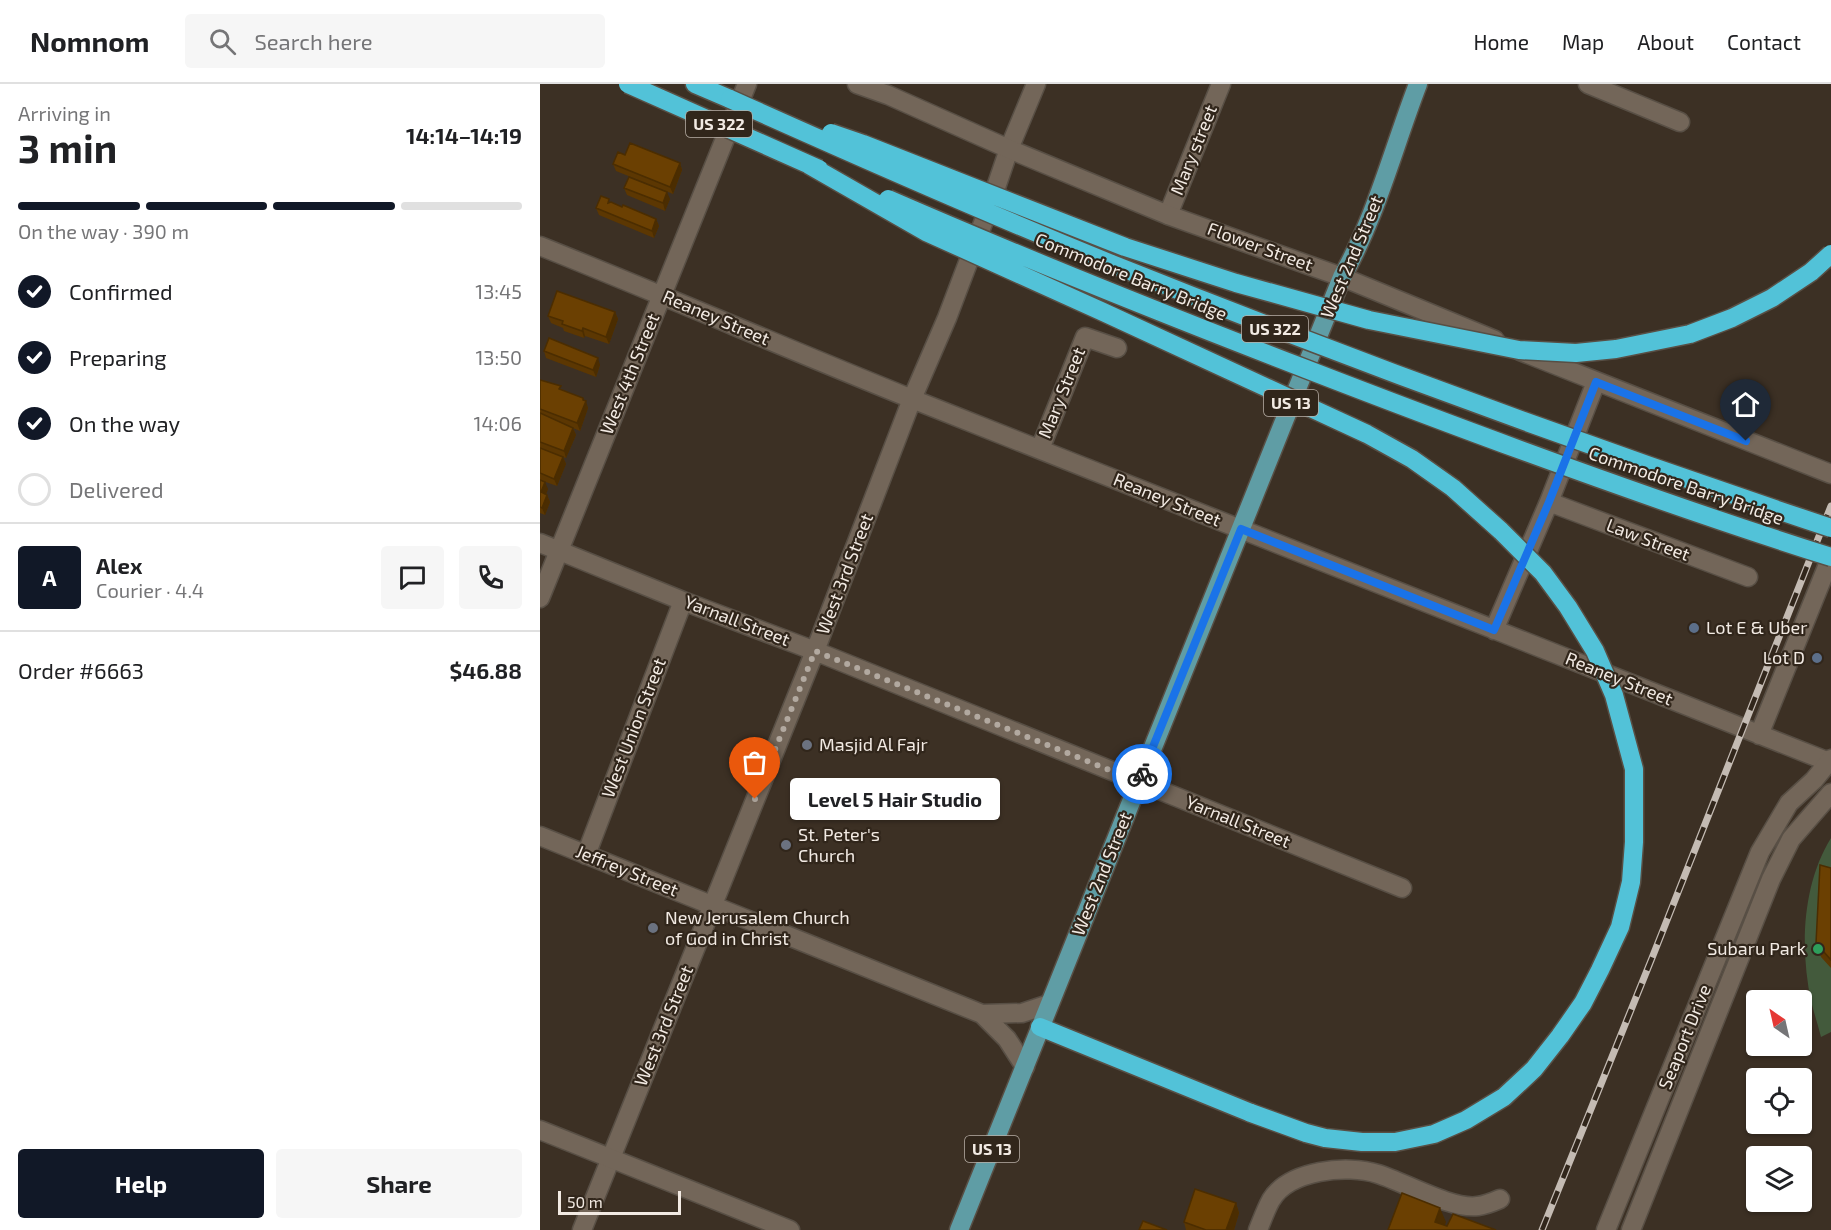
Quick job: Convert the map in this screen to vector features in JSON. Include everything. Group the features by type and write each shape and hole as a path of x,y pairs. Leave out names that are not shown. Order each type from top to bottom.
{"highway":[{"name":"Commodore Barry Bridge","path":"628,84 950,226 1132,301 1396,404 1561,465 1831,557"},
{"name":"Commodore Barry Bridge","path":"695,84 957,200 1262,324 1542,429 1831,528"},
{"path":"730,99 863,144 1125,247 1236,283 1369,320 1519,350 1576,353 1616,349 1690,334 1732,318 1772,298 1811,272 1831,254"},
{"path":"809,165 926,232 1101,310 1367,434 1412,459 1453,488 1543,573 1568,607 1595,651 1614,695 1634,770 1634,842 1631,882 1620,927 1583,1003 1534,1069 1504,1097 1466,1120 1434,1134 1395,1142 1362,1142 1306,1133 1040,1027"}],"main road":[{"name":"West 2nd Street","path":"959,1230 1342,278 1356,253 1418,84"}],"street":[{"name":"West 4th Street","path":"540,598 747,84"},
{"name":"Flower Street","path":"857,84 888,95 1009,149 1168,215 1342,278 1596,382 1831,474"},
{"name":"West 3rd Street","path":"582,1230 815,651 912,399 947,318 992,202 1009,149 1036,84"},
{"name":"Mary street","path":"1168,215 1221,84"},
{"path":"1588,84 1680,122"},
{"name":"Reaney Street","path":"540,246 912,399 1759,735 1830,761"},
{"name":"Mary Street","path":"1040,449 1085,337 1117,348"},
{"path":"1494,630 1549,502 1596,382"},
{"name":"Law Street","path":"1549,502 1748,577"},
{"name":"Yarnall Street","path":"540,543 815,651 1402,888"},
{"path":"1759,735 1831,557"},
{"name":"West Union Street","path":"586,855 683,601"},
{"name":"Seaport Drive","path":"1606,1230 1760,852 1789,803 1814,780 1830,761"},
{"name":"Seaport Drive","path":"1631,1230 1771,879 1791,839 1831,793"},
{"name":"Jeffrey Street","path":"540,836 982,1014"},
{"path":"982,1014 1022,1013 1050,1005"},
{"path":"982,1014 1007,1040 1024,1067"},
{"path":"540,1130 790,1230"},
{"path":"1258,1230 1271,1200 1279,1190 1297,1179 1321,1172 1376,1173 1461,1206 1479,1206 1500,1199"}],"green space":[{"name":"Subaru Park","path":"1831,838 1831,1032 1821,1037 1812,1005 1812,990 1809,990 1805,939 1809,896 1821,856"}],"building":[{"path":"630,143 680,163 670,187 613,164 618,152 625,155"},
{"path":"629,177 667,192 663,203 624,188"},
{"path":"601,196 609,199 608,203 622,207 623,205 656,219 652,231 596,208"},
{"path":"557,291 615,312 606,337 583,328 582,331 562,324 563,321 548,316"},
{"path":"549,338 598,358 593,370 544,351"},
{"path":"540,380 561,386 559,389 586,401 577,423 540,409"},
{"path":"540,413 573,428 564,451 540,442"},
{"path":"540,448 563,457 554,479 540,473"},
{"path":"540,480 545,482 541,492 547,495 542,508 540,507"},
{"path":"1820,865 1831,868 1831,960 1816,943"},
{"path":"1195,1189 1236,1203 1226,1230 1206,1230 1184,1222"},
{"path":"1402,1193 1440,1208 1435,1222 1447,1226 1453,1214 1496,1230 1388,1230"},
{"path":"1143,1221 1167,1230 1139,1230"}],"railway":[{"path":"1542,1230 1831,506"}],"way so far":[{"path":"755,799 815,651 1139,782 1142,774"}],"place":[{"name":"Lot E & Uber","path":"1694,628"},
{"name":"Lot D","path":"1817,658"},
{"name":"Masjid Al Fajr","path":"807,745"},
{"name":"Level 5 Hair Studio","path":"755,799"},
{"name":"St. Peter's Church","path":"786,845"},
{"name":"New Jerusalem Church of God in Christ","path":"653,928"},
{"name":"Subaru Park","path":"1818,949"}],"route":[{"path":"1142,774 1241,529 1494,630 1549,502 1596,382 1746,441"}]}
